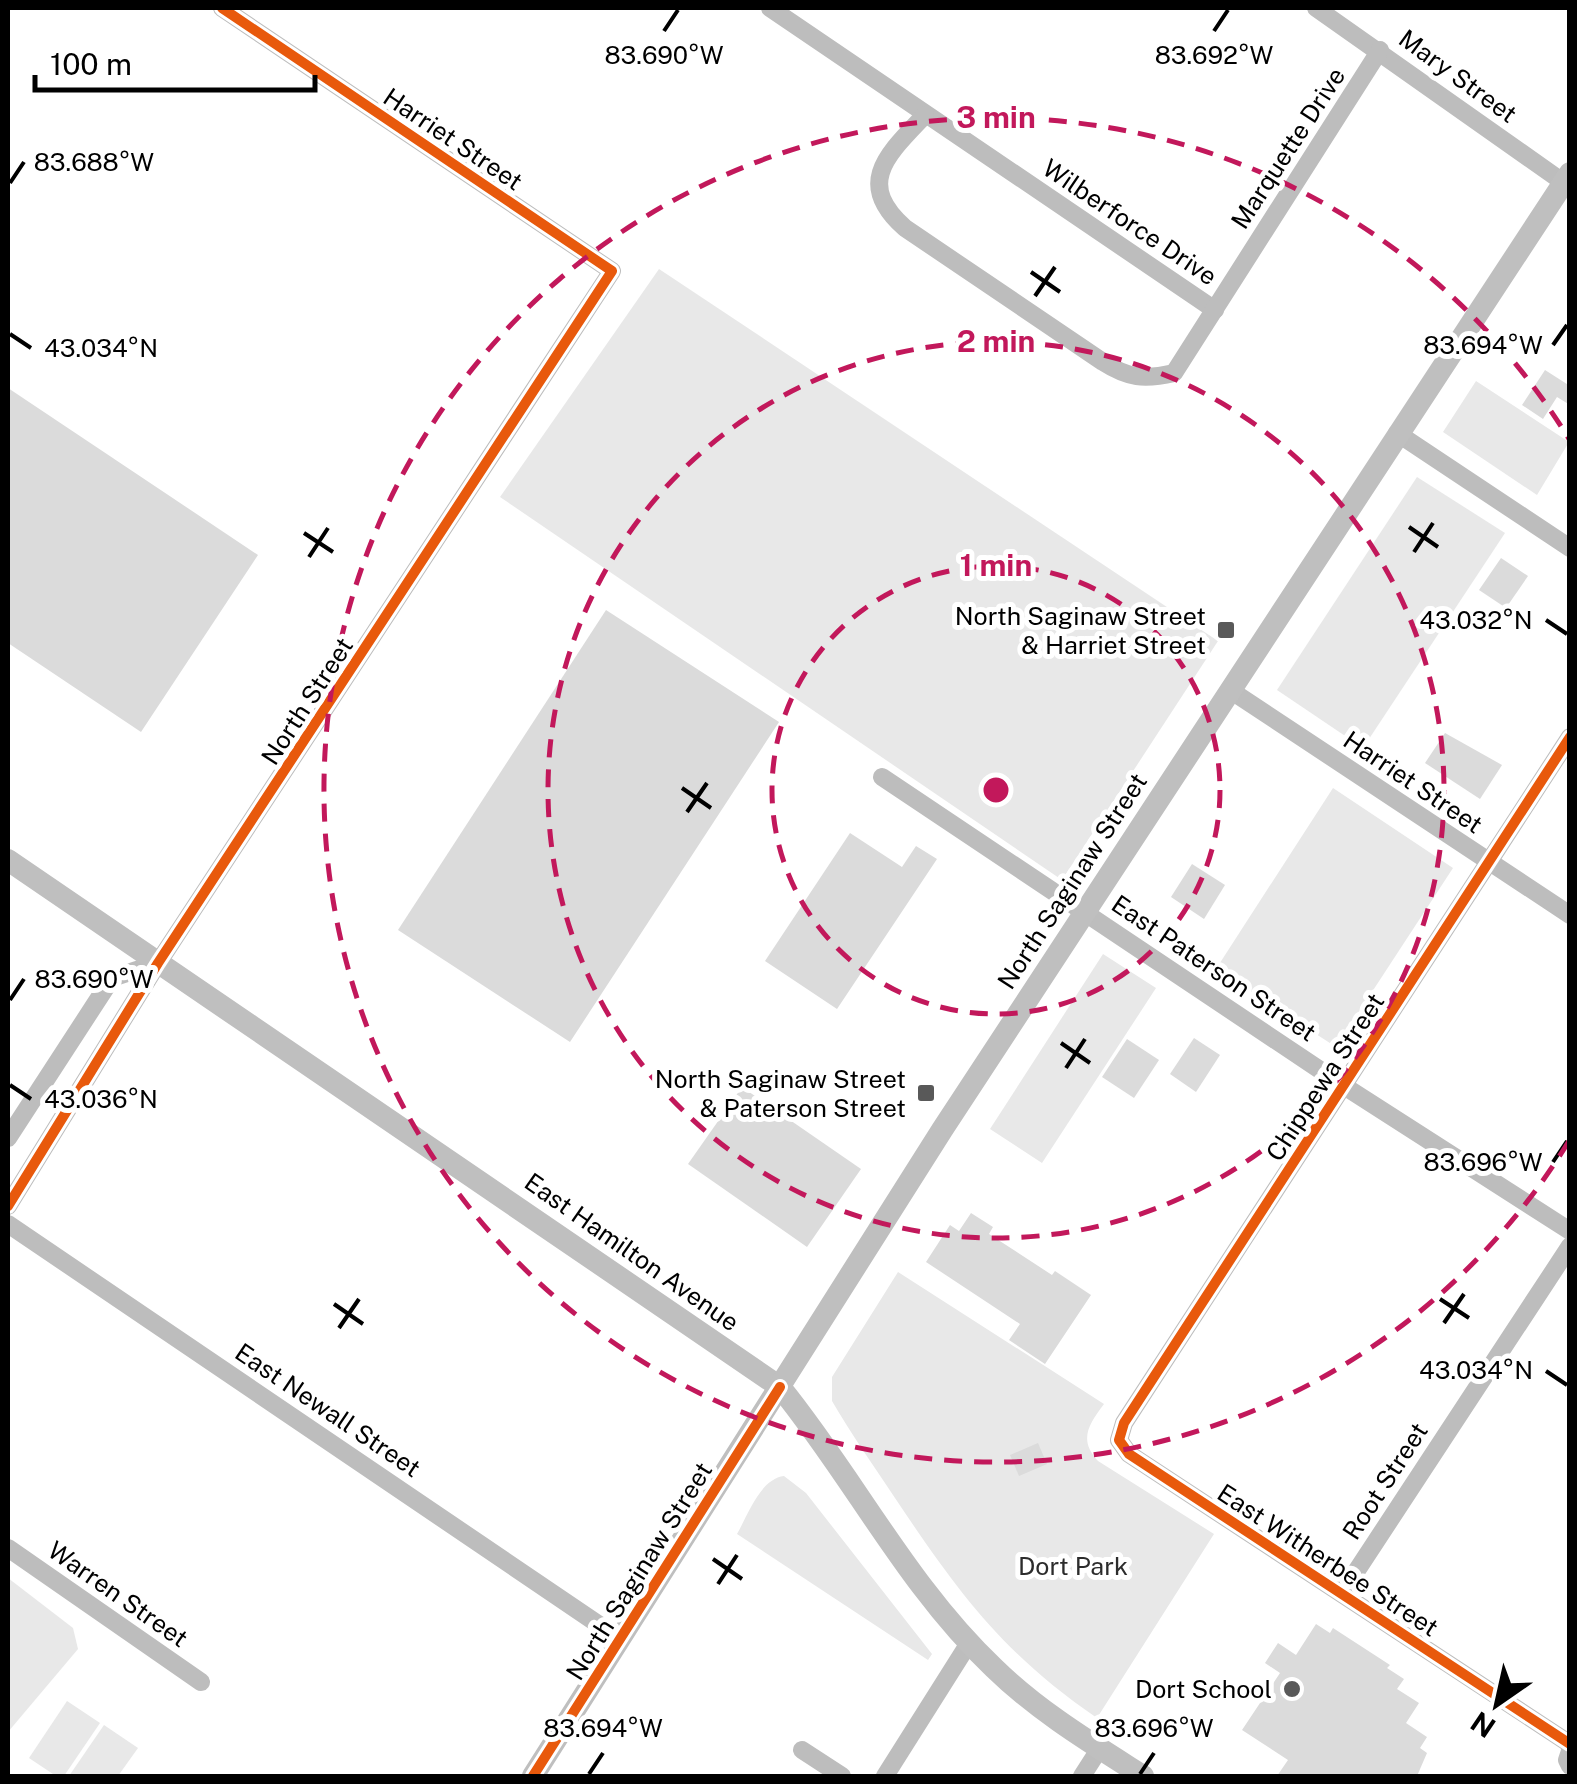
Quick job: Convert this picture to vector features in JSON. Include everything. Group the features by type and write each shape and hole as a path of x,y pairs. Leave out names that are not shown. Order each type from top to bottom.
{"main road":[{"name":"North Saginaw Street","path":"533,1776 1085,912 1397,433 1568,180"},
{"name":"East Hamilton Avenue","path":"8,860 780,1387 917,1579 969,1643 1020,1692 1143,1776"}],"street":[{"name":"Harriet Street","path":"222,8 612,271"},
{"name":"Mary Street","path":"1316,8 1568,180"},
{"name":"Wilberforce Drive","path":"780,10 924,115 1215,310"},
{"name":"Marquette Drive","path":"924,115 885,163 878,186 886,210 905,228 1118,372 1144,379 1174,373 1380,50"},
{"name":"North Street","path":"8,1206 158,963 612,271"},
{"path":"1397,433 1570,548"},
{"name":"Harriet Street","path":"1230,690 1570,915"},
{"name":"Chippewa Street","path":"1119,1440 1124,1423 1570,737"},
{"name":"East Paterson Street","path":"882,777 1344,1086 1570,1231"},
{"path":"8,1138 112,978 158,963"},
{"name":"East Newall Street","path":"8,1224 620,1639"},
{"name":"Root Street","path":"1342,1593 1570,1246"},
{"name":"East Witherbee Street","path":"1119,1440 1128,1454 1342,1593 1569,1755"},
{"name":"Warren Street","path":"8,1548 201,1682"},
{"path":"886,1776 969,1643"},
{"path":"1082,1776 1100,1748"},
{"path":"802,1750 842,1776"}],"green space":[{"path":"659,269 1218,641 1062,880 500,497"},
{"path":"1476,381 1569,442 1537,495 1443,432"},
{"path":"1417,477 1505,533 1363,748 1277,690"},
{"path":"1333,788 1453,868 1336,1047 1216,969"},
{"path":"1103,954 1156,988 1042,1163 990,1129"},
{"name":"Dort Park","path":"898,1272 1104,1404 1087,1439 1098,1461 1214,1534 1097,1718 1034,1669 984,1619 918,1532 832,1401 832,1377"},
{"path":"784,1476 806,1493 932,1654 928,1660 737,1534 761,1491"},
{"path":"8,1578 73,1628 78,1649 8,1732"},
{"path":"67,1701 100,1723 64,1776 56,1776 29,1758"},
{"path":"104,1725 138,1748 118,1776 69,1776"}],"building":[{"path":"1545,370 1570,386 1570,405 1557,397 1543,419 1522,405"},
{"path":"8,388 258,555 141,732 8,643"},
{"path":"1501,558 1528,576 1506,608 1479,590"},
{"path":"606,610 779,722 570,1042 398,930"},
{"path":"1445,733 1502,765 1480,799 1425,763"},
{"path":"850,833 902,867 916,846 937,859 837,1009 765,961"},
{"path":"1192,864 1225,885 1204,919 1171,897"},
{"path":"1194,1038 1220,1055 1196,1092 1170,1074"},
{"path":"1127,1039 1159,1060 1134,1098 1102,1077"},
{"path":"742,1087 861,1169 807,1247 688,1164"},
{"path":"971,1213 993,1227 989,1234 1091,1295 1045,1364 1009,1340 1020,1324 926,1262 950,1225 959,1231"},
{"path":"1038,1443 1047,1464 1019,1476 1010,1455"},
{"path":"1316,1624 1330,1633 1333,1628 1390,1665 1387,1668 1404,1679 1397,1689 1419,1703 1406,1723 1427,1737 1420,1748 1427,1753 1417,1776 1277,1776 1288,1760 1242,1730 1280,1673 1265,1663 1278,1643 1296,1655"}],"cycle path":[{"path":"8,1206 158,963 612,271 222,8"},
{"path":"1570,737 1124,1423 1119,1440 1129,1454 1570,1744"},
{"path":"533,1776 780,1387"}],"place":[{"name":"North Saginaw Street & Harriet Street","path":"1226,630"},
{"name":"North Saginaw Street & Paterson Street","path":"926,1093"},
{"name":"Dort School","path":"1292,1689"}]}
